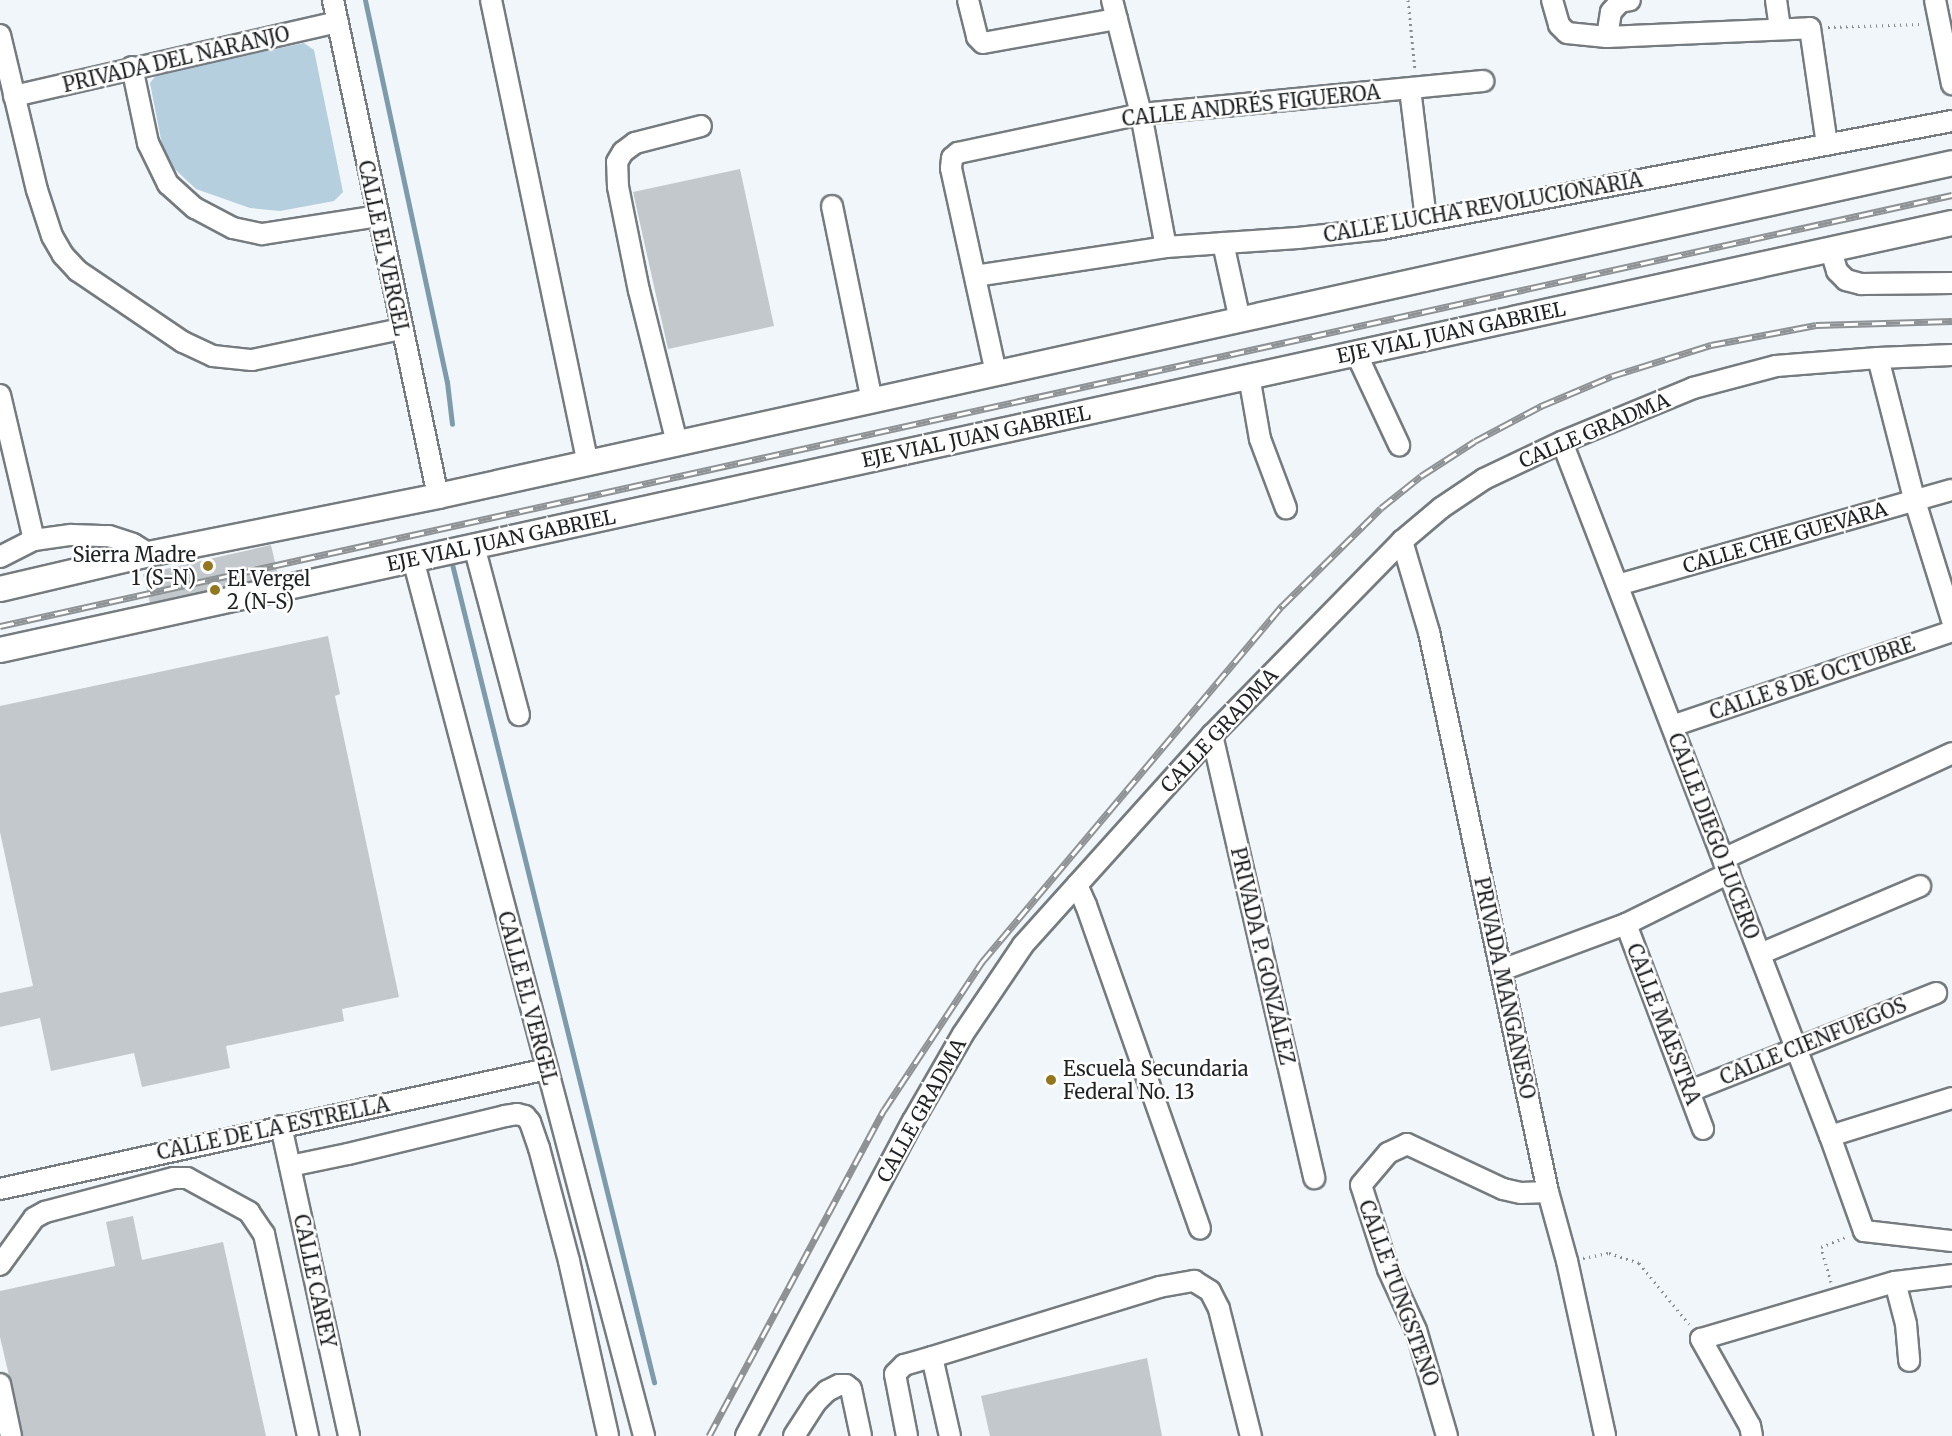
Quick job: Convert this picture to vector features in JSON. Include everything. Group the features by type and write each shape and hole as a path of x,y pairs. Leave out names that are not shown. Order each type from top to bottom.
{"main road":[{"path":"0,589 149,554 438,496 1952,163"},
{"name":"EJE VIAL JUAN GABRIEL","path":"0,651 1952,223"}],"street":[{"name":"CALLE EL VERGEL","path":"333,0 438,496"},
{"path":"491,0 588,463"},
{"path":"968,0 977,37 983,43 1114,9 1141,114 1166,247"},
{"path":"1552,0 1559,25 1567,33 1607,37 1810,28 1827,145"},
{"path":"1776,0 1780,28"},
{"path":"1935,0 1952,84"},
{"path":"1607,37 1611,12 1625,1"},
{"name":"PRIVADA DEL NARANJO","path":"14,96 132,67 338,22"},
{"path":"0,35 37,190 52,236 63,255 78,271 183,342 213,356 252,360 401,329"},
{"path":"132,67 148,143 168,184 195,208 233,228 262,234 378,216"},
{"name":"CALLE ANDRÉS FIGUEROA","path":"975,276 951,168 952,158 965,150 1141,114 1483,81"},
{"path":"1410,89 1426,220"},
{"name":"CALLE LUCHA REVOLUCIONARIA","path":"975,276 1166,247 1298,238 1381,229 1952,121"},
{"path":"677,443 639,291 618,187 617,162 623,152 635,143 701,126"},
{"path":"832,206 872,400"},
{"path":"1223,243 1240,320"},
{"path":"1831,251 1837,271 1846,280 1861,284 1952,283"},
{"path":"975,276 996,373"},
{"path":"1356,352 1399,445"},
{"name":"CALLE GRADMA","path":"746,1436 913,1121 963,1034 1023,945 1212,735 1402,541 1441,508 1484,479 1562,442 1693,388 1776,366 1878,357 1952,356"},
{"path":"1878,357 1914,498 1952,620"},
{"path":"1249,376 1260,439 1286,508"},
{"path":"0,395 34,540"},
{"name":"CALLE DIEGO LUCERO","path":"1562,442 1830,1136 1864,1231"},
{"name":"CALLE CHE GUEVARA","path":"1618,585 1914,498 1952,490"},
{"path":"0,557 34,540 71,536 109,536 133,544 149,554"},
{"name":"PRIVADA MANGANESO","path":"1402,541 1429,632 1548,1192 1567,1261 1605,1436"},
{"path":"474,546 519,715"},
{"name":"CALLE EL VERGEL","path":"413,559 644,1436"},
{"name":"CALLE 8 DE OCTUBRE","path":"1672,726 1952,631"},
{"name":"PRIVADA P. GONZÁLEZ","path":"1212,735 1314,1178"},
{"name":"CALLE MAESTRA","path":"1703,1129 1626,924 1726,866 1952,753"},
{"path":"1077,885 1200,1228"},
{"path":"1760,954 1920,886"},
{"path":"1502,970 1626,924"},
{"name":"CALLE CIENFUEGOS","path":"1689,1091 1795,1047 1936,993"},
{"name":"CALLE DE LA ESTRELLA","path":"0,1189 547,1069"},
{"path":"1830,1136 1952,1098"},
{"path":"290,1166 505,1116 518,1114 525,1116 530,1122 539,1148 569,1261 608,1436"},
{"name":"CALLE CAREY","path":"281,1126 349,1436"},
{"name":"CALLE TUNGSTENO","path":"1447,1436 1416,1330 1388,1269 1361,1185 1388,1153 1407,1144 1503,1189 1521,1193 1548,1192"},
{"path":"0,1265 34,1218 45,1212 174,1178 187,1178 249,1212 264,1234 308,1436"},
{"path":"1864,1231 1952,1241"},
{"path":"1752,1436 1750,1426 1701,1339 1895,1282 1952,1275"},
{"path":"907,1436 895,1383 898,1368 1159,1287 1194,1281 1210,1291 1219,1309 1251,1436"},
{"path":"1895,1282 1906,1324 1909,1361"},
{"path":"933,1357 950,1436"},
{"path":"0,1384 11,1436"},
{"path":"794,1436 816,1402 827,1391 839,1385 846,1385 851,1389 861,1436"}],"path":[{"path":"1408,0 1415,70 1410,89"},
{"path":"1845,27 1940,23"},
{"path":"1836,1299 1821,1247 1864,1231"},
{"path":"1567,1261 1609,1253 1639,1263 1701,1339"}],"shaded area":[{"path":"304,43 314,50 343,192 334,201 280,211 250,208 196,189 165,160 150,83 157,74"}],"building":[{"path":"740,169 774,326 668,349 633,192"},
{"path":"271,545 278,575 150,603 143,574"},
{"path":"328,636 340,694 335,696 399,997 342,1009 344,1021 226,1046 230,1068 142,1087 134,1053 51,1071 40,1018 0,1027 0,993 33,986 0,832 0,706"},
{"path":"133,1216 142,1260 223,1242 266,1436 23,1436 0,1337 0,1291 115,1266 106,1222"},
{"path":"1147,1358 1162,1436 990,1436 981,1396"}],"waterway":[{"path":"365,0 447,382 452,424"},
{"path":"452,564 654,1382"}],"railway":[{"path":"0,626 1952,195"},
{"path":"709,1436 884,1110 982,962 1282,606 1381,508 1421,476 1475,441 1541,406 1612,376 1711,345 1816,325 1952,321"}],"place":[{"name":"Sierra Madre 1 (S-N)","path":"208,566"},
{"name":"El Vergel 2 (N-S)","path":"215,590"},
{"name":"Escuela Secundaria Federal No. 13","path":"1051,1080"}]}
